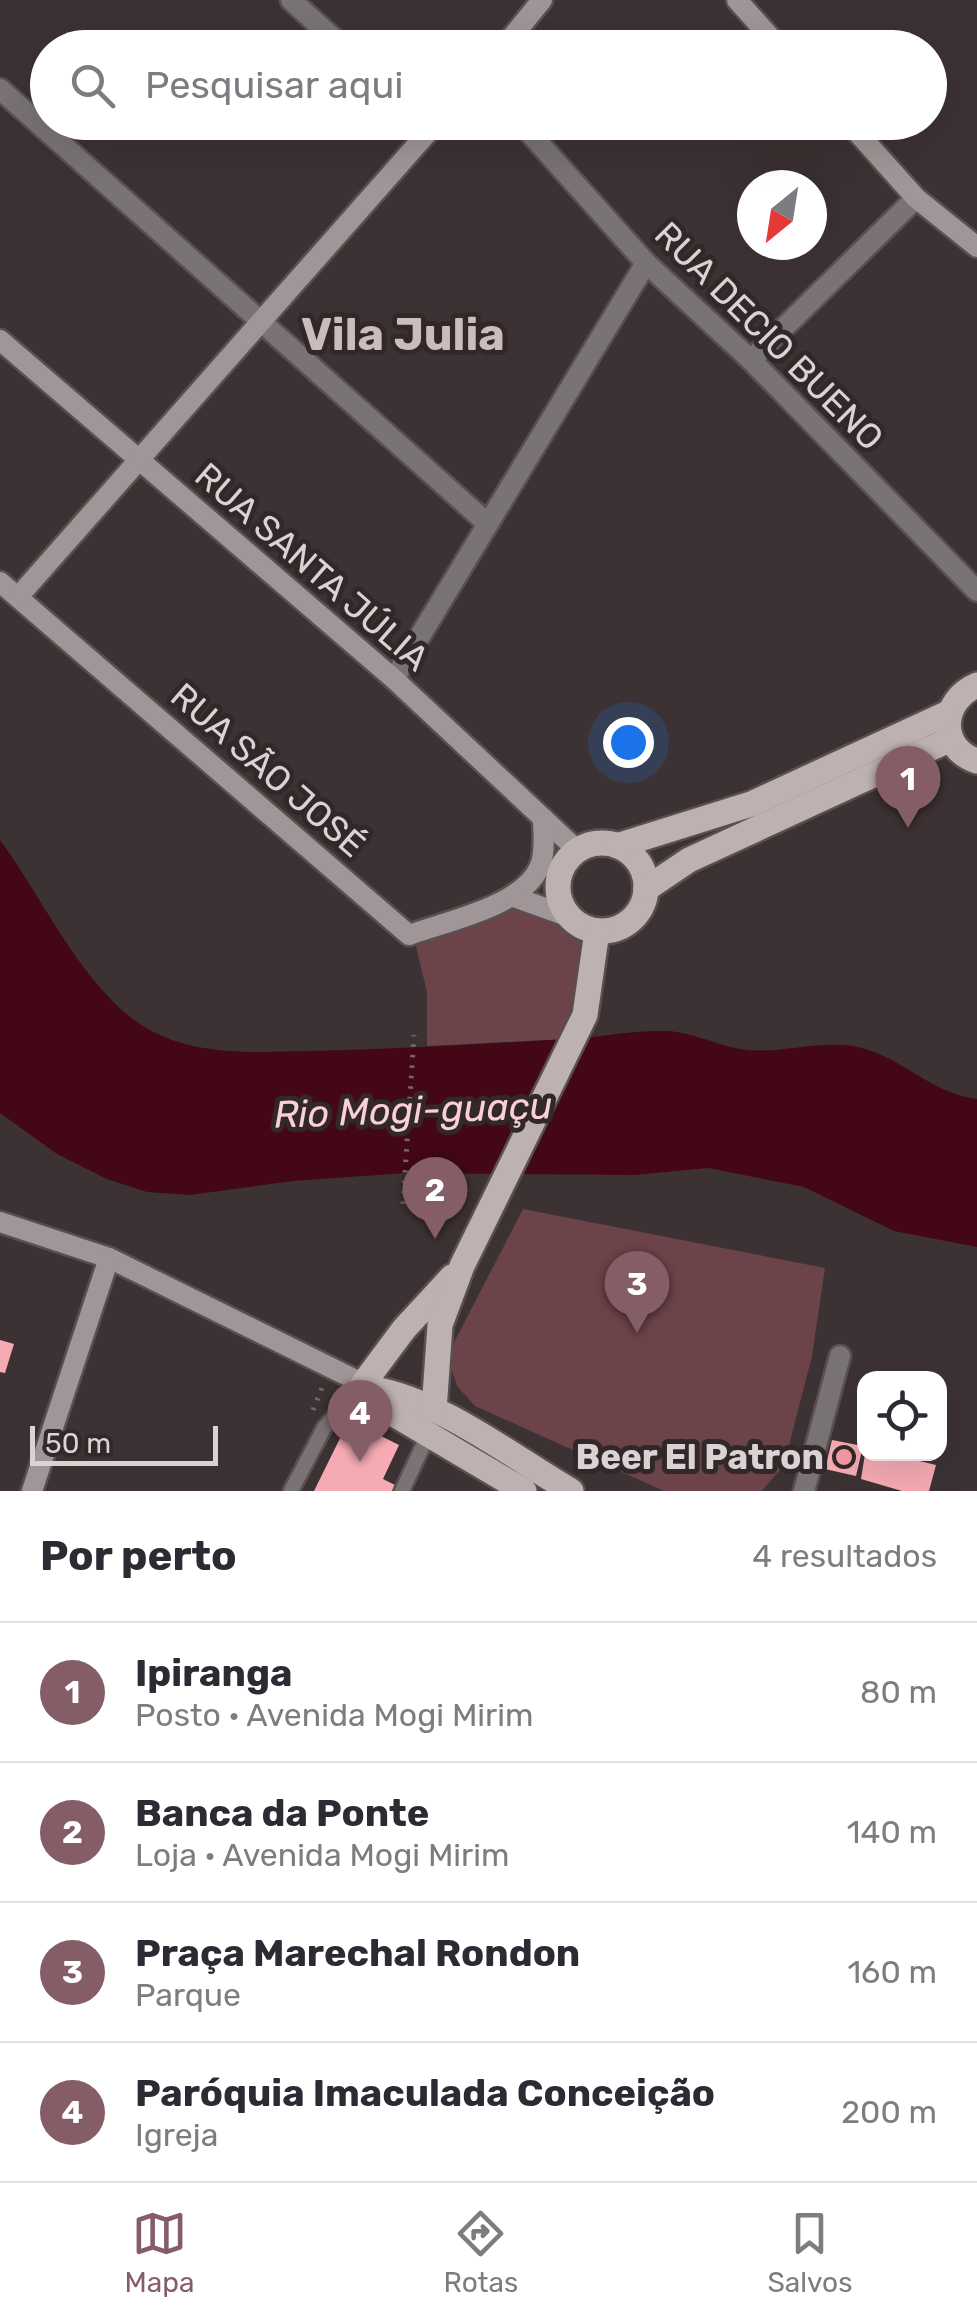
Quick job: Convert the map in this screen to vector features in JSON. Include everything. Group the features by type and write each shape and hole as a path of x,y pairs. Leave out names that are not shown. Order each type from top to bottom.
{"main road":[{"path":"977,686 959,696 949,726 958,750 977,761"},
{"path":"617,846 752,804 949,726"},
{"path":"646,889 689,860 949,726"},
{"path":"604,842 617,846 638,863 646,889 643,903 624,925 597,931 570,917 558,889 559,874 577,850 604,842"},
{"path":"431,1422 440,1325 462,1266 585,1015 597,931"},
{"path":"462,1266 404,1329 368,1386 402,1394 431,1422 524,1491"},
{"path":"431,1422 571,1491"}],"street":[{"path":"291,0 324,30"},
{"path":"518,30 542,0"},
{"path":"737,0 764,30"},
{"path":"0,88 30,115"},
{"path":"58,140 488,524"},
{"path":"18,597 419,140"},
{"name":"RUA DECIO BUENO","path":"536,140 646,263 751,360 977,591"},
{"path":"864,140 916,198 977,247"},
{"path":"751,360 916,198"},
{"path":"394,679 646,263"},
{"name":"RUA SANTA JÚLIA","path":"0,340 394,679 577,850"},
{"name":"RUA SÃO JOSÉ","path":"0,582 409,935 514,898"},
{"path":"543,818 544,845 539,868 514,898 570,917"},
{"path":"0,1222 109,1258 368,1386"},
{"path":"32,1491 109,1258"},
{"path":"804,1491 840,1356"}],"lane":[{"path":"291,1491 324,1428 368,1386"},
{"path":"402,1491 431,1422"}],"path":[{"path":"402,1204 414,1035"}],"shaded area":[{"path":"513,906 569,925 584,943 577,1002 566,1039 427,1046 427,992 414,938"},
{"path":"523,1209 825,1268 812,1356 784,1465 762,1491 664,1491 475,1406 457,1386 447,1356"}],"water":[{"name":"Rio Mogi-guaçu","path":"0,840 66,943 104,992 148,1029 207,1049 343,1050 666,1031 747,1050 842,1045 874,1052 950,1092 977,1099 977,1247 894,1231 804,1187 708,1168 634,1175 406,1173 293,1181 190,1195 147,1192 107,1179 57,1154 0,1113"}],"building":[{"path":"0,1340 14,1344 5,1373 0,1372"},
{"path":"349,1420 399,1445 383,1479 395,1485 392,1491 314,1491"},
{"name":"Beer El Patron","path":"832,1440 857,1445 860,1461 856,1476 825,1469"},
{"path":"864,1461 920,1461 936,1465 929,1491 902,1491 861,1479"}],"place":[{"name":"Ipiranga","path":"908,828"},
{"name":"Banca da Ponte","path":"435,1239"},
{"name":"Praça Marechal Rondon","path":"637,1333"},
{"name":"Beer El Patron","path":"844,1457"},
{"name":"Paróquia Imaculada Conceição","path":"360,1462"}],"district":[{"name":"Vila Julia","path":"403,334"}]}
